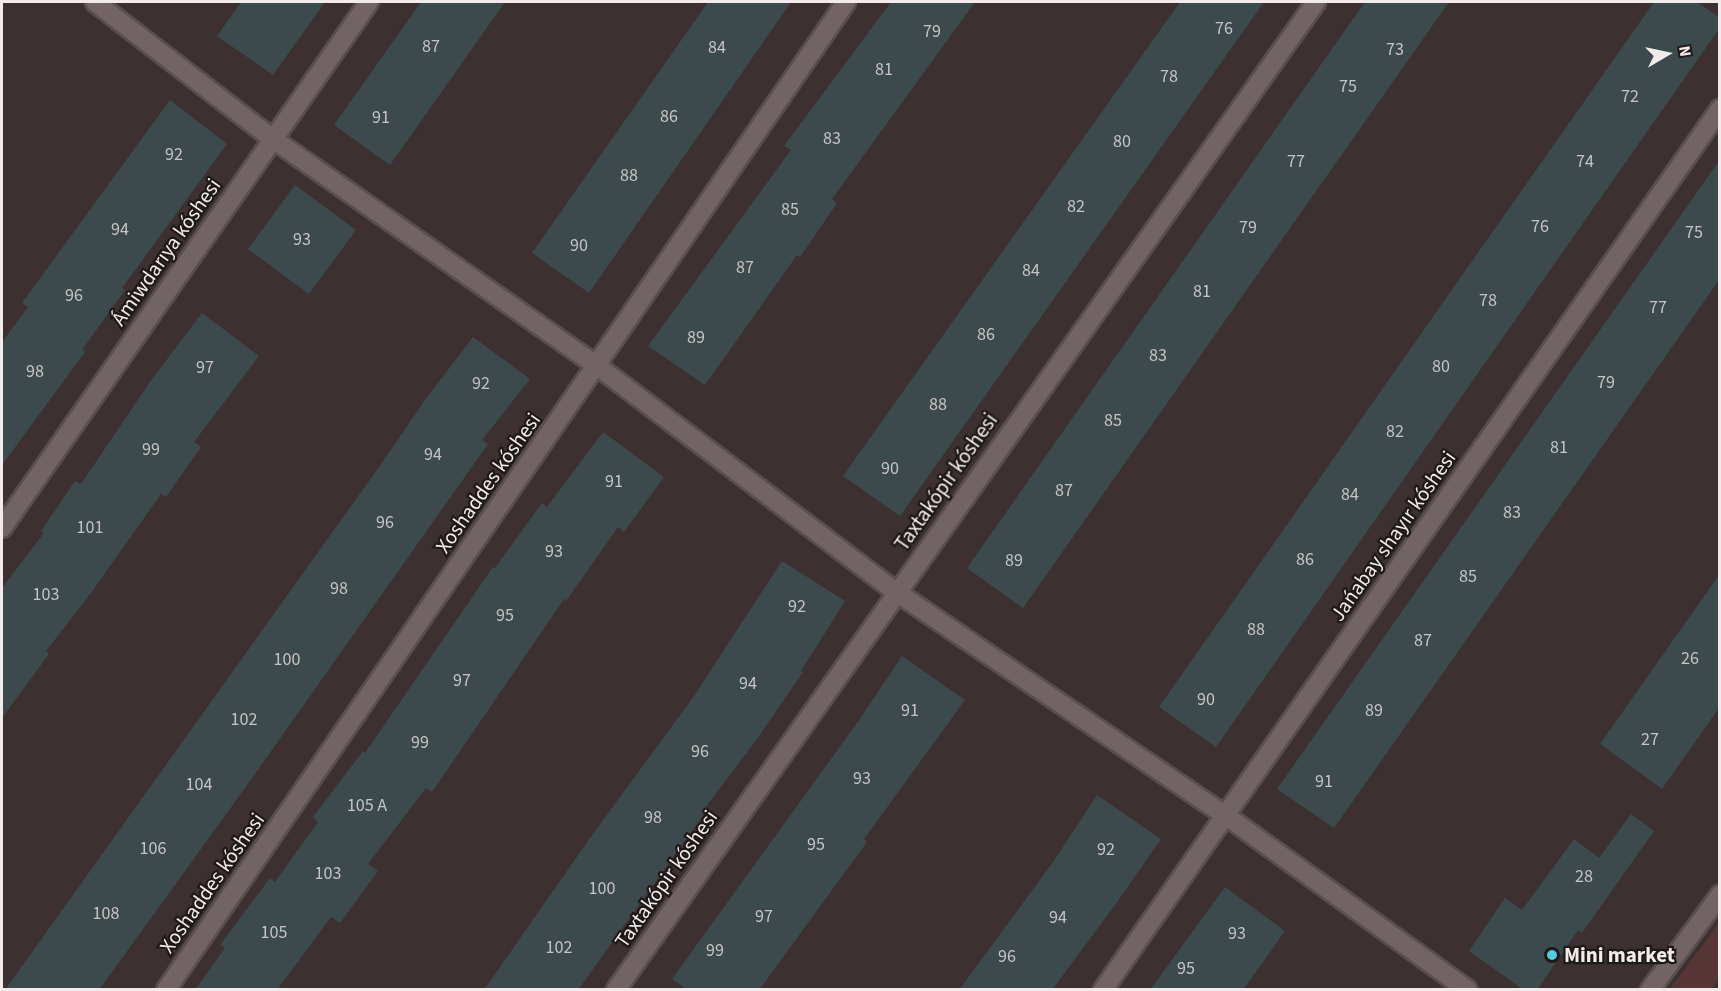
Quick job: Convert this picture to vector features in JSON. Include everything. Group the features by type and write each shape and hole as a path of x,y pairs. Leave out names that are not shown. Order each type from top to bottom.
{"street":[{"path":"95,2 273,139 596,365 896,591 1226,815 1468,990"},
{"name":"Ámiwdarıya kóshesi","path":"2,528 369,2"},
{"name":"Xoshaddes kóshesi","path":"166,990 846,2"},
{"name":"Taxtakópir kóshesi","path":"615,990 1316,2"},
{"name":"Jańabay shayır kóshesi","path":"1103,990 1719,109"},
{"path":"1650,990 1719,895"}],"shaded area":[{"path":"1719,923 1719,979 1712,989 1670,989"}],"building":[{"path":"241,2 325,2 273,75 217,36"},
{"path":"421,2 505,2 390,165 334,125"},
{"path":"708,2 791,2 589,293 532,253"},
{"path":"891,2 975,2 832,199 837,203 800,257 797,255 705,385 648,346 791,150 784,146"},
{"path":"1180,2 1264,2 900,516 843,476"},
{"path":"1365,2 1449,2 1023,608 967,568"},
{"path":"1654,2 1697,2 1719,17 1719,29 1216,747 1159,707"},
{"path":"170,100 227,144 122,288 125,290 82,350 85,352 2,465 2,342 28,307 22,303"},
{"path":"1719,161 1719,280 1334,828 1277,789"},
{"path":"295,185 356,230 309,294 248,249"},
{"path":"202,313 259,356 194,442 201,447 166,497 161,494 88,597 46,651 49,654 2,718 2,588 44,533 41,531 75,481 81,484 152,379"},
{"path":"473,337 530,379 482,440 488,444 250,781 99,990 5,990 425,400"},
{"path":"603,432 664,477 624,532 618,527 566,601 564,599 432,792 426,788 368,864 378,871 340,923 331,917 277,990 195,990 225,948 220,945 270,878 275,882 318,822 313,817 363,751 365,753 493,567 495,568 542,503 547,507"},
{"path":"782,561 845,601 801,671 803,672 757,739 702,812 704,814 578,990 484,990 590,838 694,696"},
{"path":"1719,575 1719,708 1662,789 1600,744"},
{"path":"902,656 965,700 864,839 867,842 759,990 688,990 672,979 857,723"},
{"path":"1097,795 1161,839 1115,905 1052,990 959,990 1053,862"},
{"path":"1631,814 1654,831 1582,933 1578,930 1537,990 1524,990 1469,951 1505,898 1522,910 1574,839 1599,858"},
{"path":"1225,887 1285,931 1243,990 1150,990"}],"place":[{"name":"Mini market","path":"1552,955"}]}
